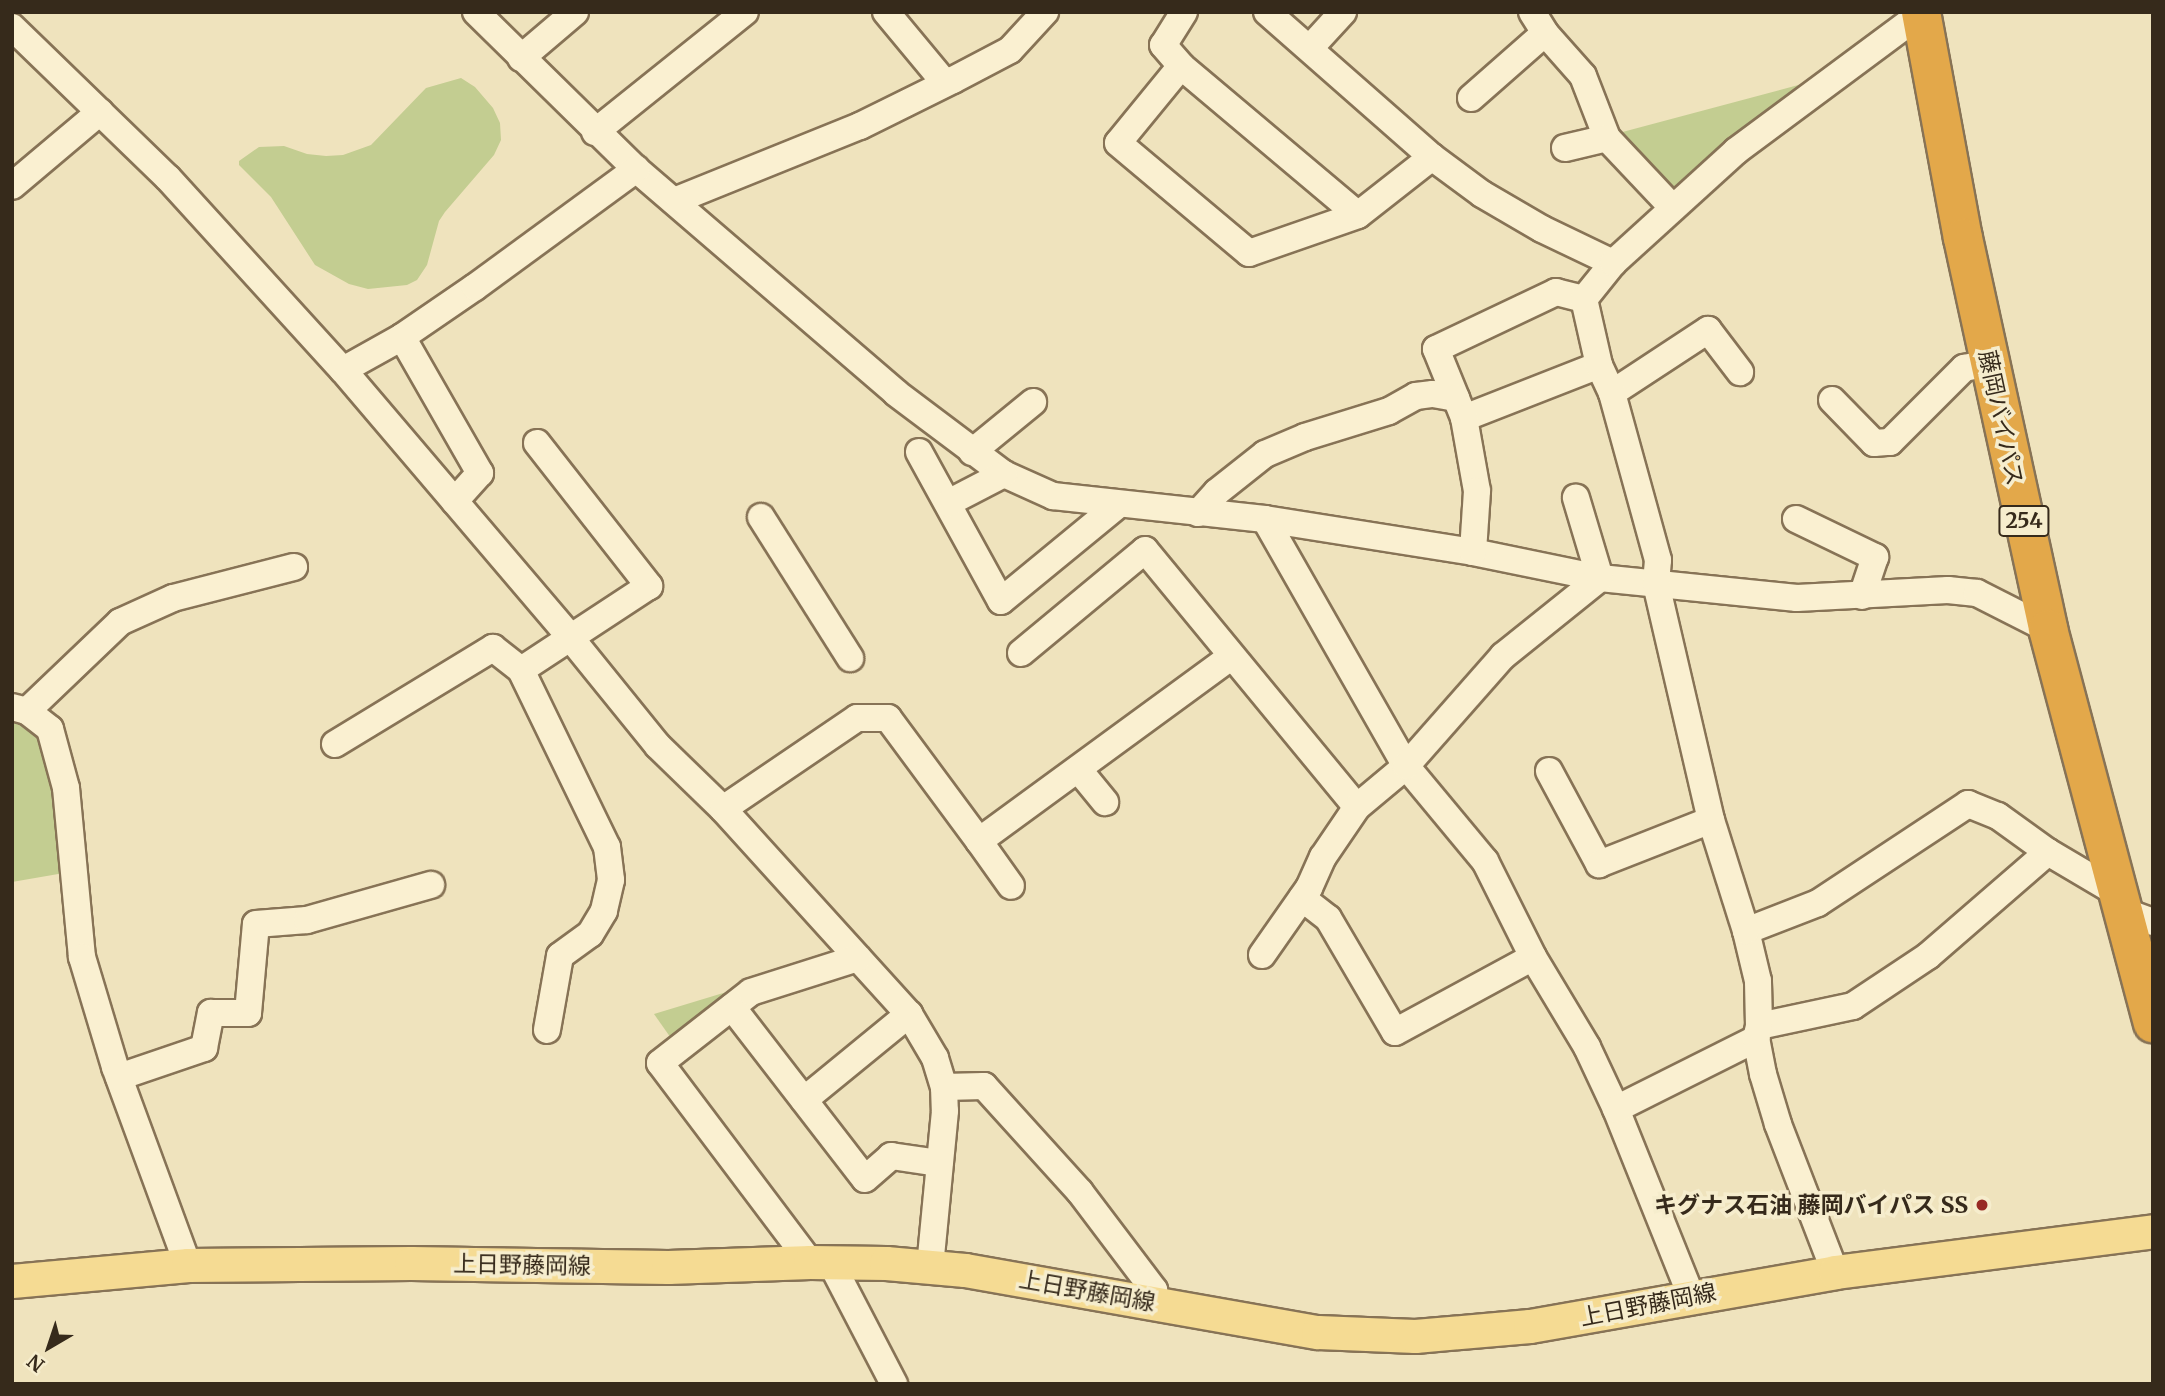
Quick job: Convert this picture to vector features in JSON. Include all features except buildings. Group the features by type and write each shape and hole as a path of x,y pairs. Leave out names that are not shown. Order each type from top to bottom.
{"highway":[{"name":"藤岡バイパス","path":"1921,13 1989,363 2048,629 2131,909 2153,1023"}],"main road":[{"name":"上日野藤岡線","path":"12,1281 188,1265 411,1263 668,1267 820,1261 930,1267 1318,1332 1415,1336 1530,1326 1835,1272 2153,1231"}],"street":[{"path":"476,12 595,132 897,393 1004,474 1053,496 1265,519 1473,552 1601,578 1797,598 1948,590 1977,593 2048,629"},
{"path":"521,58 575,12"},
{"path":"595,132 745,12"},
{"path":"886,12 945,83"},
{"path":"674,201 860,126 1010,50 1045,12"},
{"path":"1184,12 1163,45 1181,66 1358,215"},
{"path":"1267,12 1432,158 1492,200 1542,229 1613,263"},
{"path":"1310,48 1343,12"},
{"path":"1584,299 1613,263 1736,151 1921,13"},
{"path":"1471,98 1538,23 1583,76 1607,138 1672,208"},
{"path":"12,27 168,178 343,370 569,636 657,747 723,810 909,1014 935,1058 944,1087 945,1111 930,1267"},
{"path":"1181,66 1118,143 1249,253 1358,215 1432,158"},
{"path":"12,186 100,112"},
{"path":"1565,148 1607,138"},
{"path":"343,370 402,337 636,169"},
{"path":"1473,552 1477,491 1460,408 1436,348 1556,292 1584,299"},
{"path":"1584,299 1599,365 1612,393 1658,560 1656,583 1711,820 1746,931 1758,981 1758,1033 1778,1124 1835,1272"},
{"path":"1612,393 1708,330 1740,372"},
{"path":"402,337 480,473 455,502"},
{"path":"1832,400 1874,443 1890,442 1964,369 1989,363"},
{"path":"1198,513 1217,492 1265,454 1305,437 1390,411 1416,396 1433,394 1460,408 1599,365"},
{"path":"972,452 1033,402"},
{"path":"521,670 649,586 537,443"},
{"path":"919,452 1001,601 1119,504"},
{"path":"948,503 1004,474"},
{"path":"1576,498 1601,578"},
{"path":"761,517 850,658"},
{"path":"1265,519 1406,766 1485,861 1533,957 1587,1047 1616,1109 1690,1296"},
{"path":"1796,519 1875,557 1862,596"},
{"path":"1021,653 1145,550 1357,807"},
{"path":"188,1265 119,1077 82,957 66,788 50,729 20,709 120,622 173,598 294,567"},
{"path":"1262,955 1302,898 1324,857 1357,807 1406,766 1503,656 1601,578"},
{"path":"335,744 493,648 521,670 607,847 611,880 604,911 590,933 560,956 547,1030"},
{"path":"979,841 1233,656"},
{"path":"723,810 857,718 888,718 1011,886"},
{"path":"1078,769 1105,802"},
{"path":"1549,771 1599,864 1711,820"},
{"path":"1746,931 1818,903 1968,804 1998,816 2131,909"},
{"path":"1616,1109 1758,1033 1853,1006 1928,956 2048,852"},
{"path":"119,1077 204,1048 211,1013 248,1013 256,925 307,920 431,885"},
{"path":"1302,898 1328,918 1395,1032 1533,957"},
{"path":"859,958 751,992 660,1063 820,1261 894,1384"},
{"path":"732,1007 865,1179 891,1156 939,1163"},
{"path":"804,1100 909,1014"},
{"path":"944,1087 984,1086 1080,1192 1154,1290 1154,1303"}],"green space":[{"path":"461,78 475,87 493,108 500,123 501,140 494,155 439,221 427,265 417,280 407,285 368,289 349,284 315,265 271,197 239,165 239,161 259,147 284,146 307,154 326,156 343,155 371,145 426,88"},
{"path":"1817,80 1678,188 1664,187 1615,134"},
{"path":"12,714 33,723 46,745 64,873 12,882"},
{"path":"743,987 673,1041 654,1014"}],"place":[{"name":"キグナス石油 藤岡バイパス SS","path":"1982,1205"}]}
